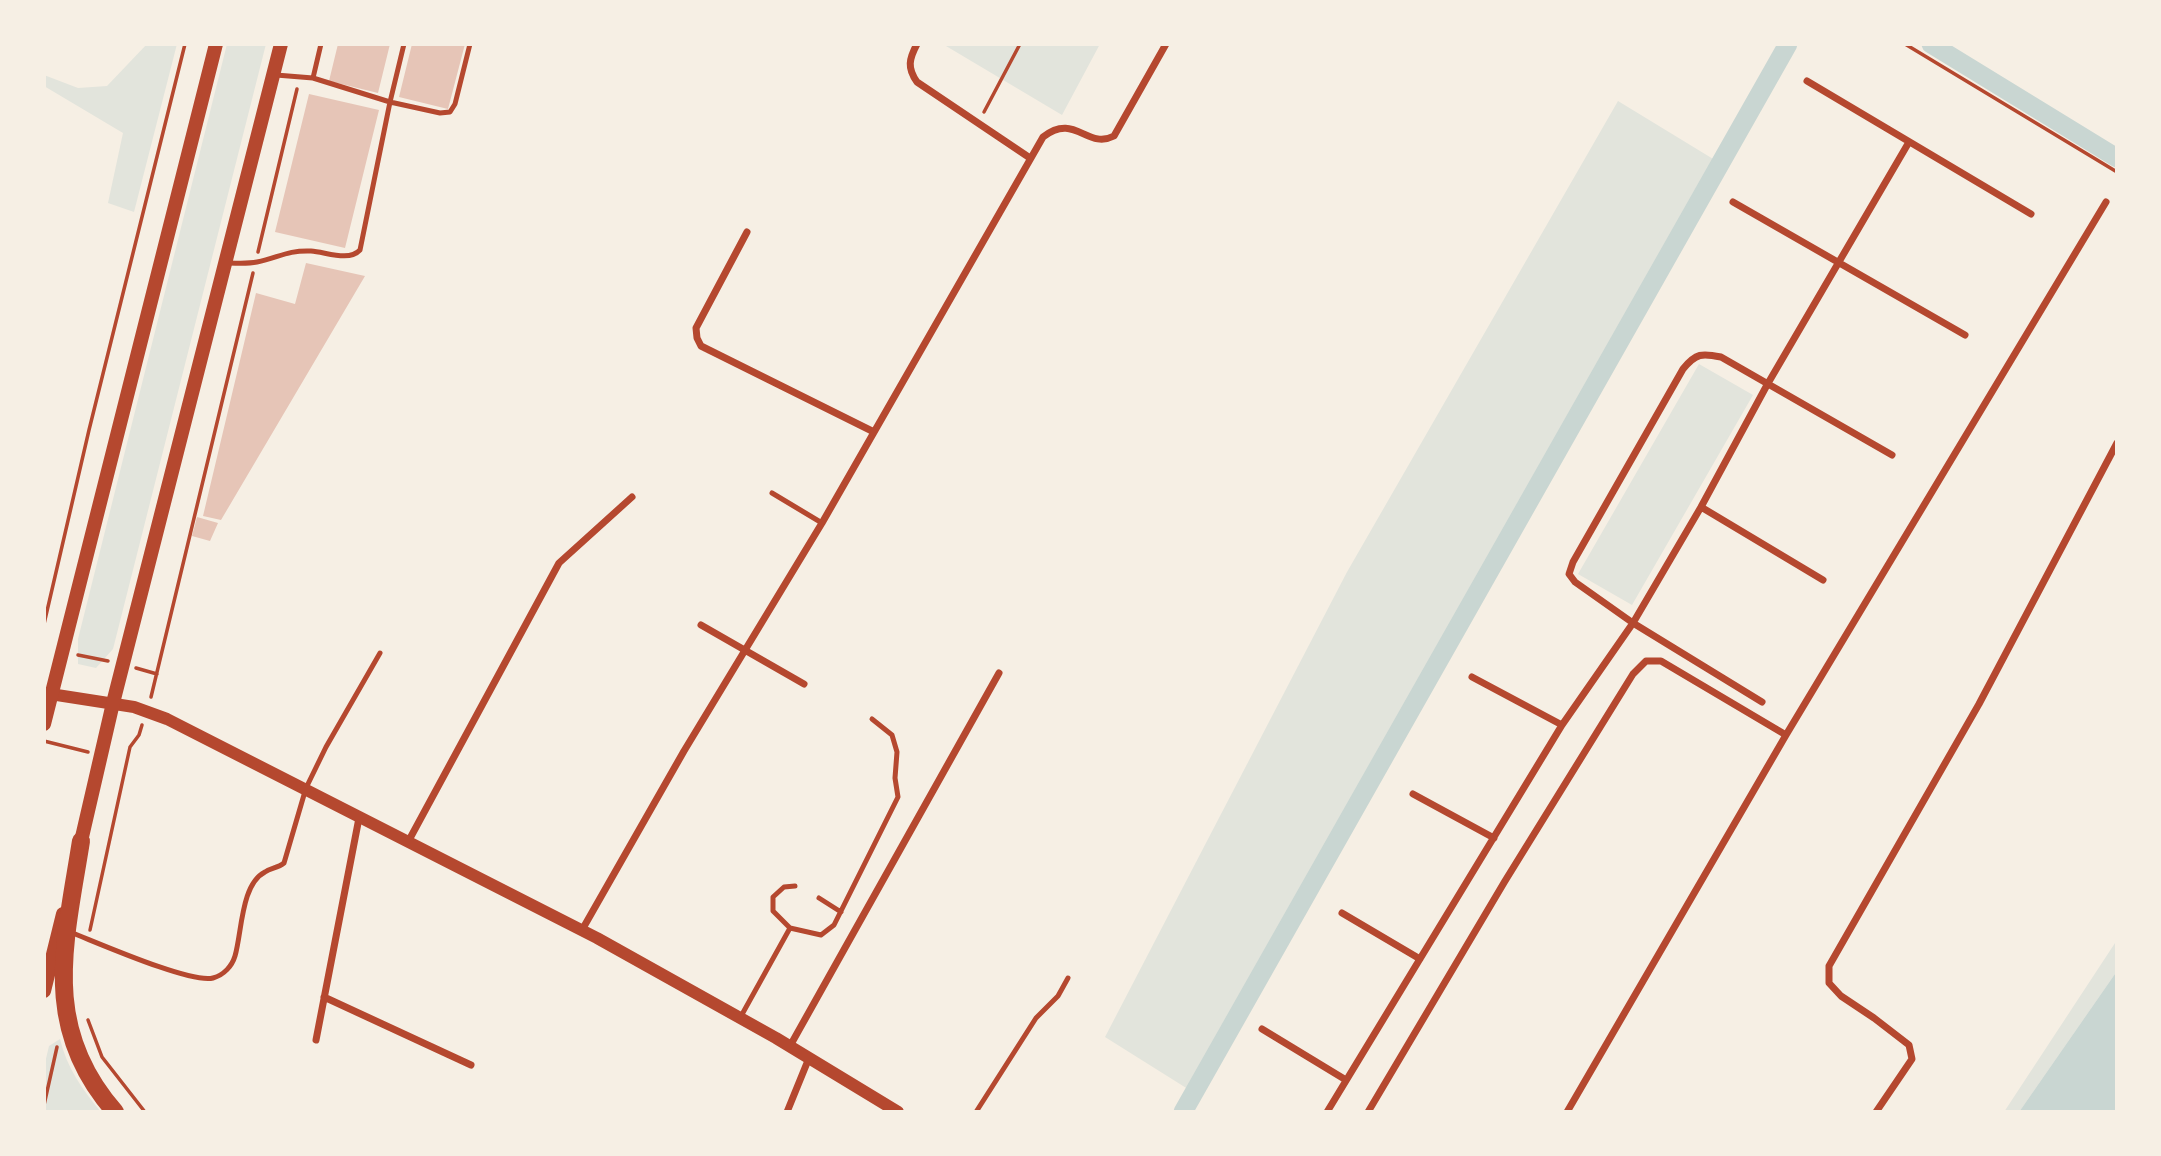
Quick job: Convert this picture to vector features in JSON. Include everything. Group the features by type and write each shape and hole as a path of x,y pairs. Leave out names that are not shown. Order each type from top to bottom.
{"main road":[{"path":"44,724 47,694 216,44"},
{"path":"44,990 113,703 281,44"},
{"path":"81,841 67,931 65,1006 71,1037 81,1064 115,1112"}],"street":[{"path":"917,44 909,60 912,75 917,82 1030,158"},
{"path":"582,930 684,751 822,523 1043,137 1060,128 1070,128 1105,141 1114,136 1166,44"},
{"path":"1807,81 2031,214"},
{"path":"1327,1112 1562,726 1633,622 1701,508 1768,385 1909,142"},
{"path":"1732,202 1965,335"},
{"path":"1567,1112 1786,735 2106,202"},
{"path":"747,232 696,328 701,346 874,432"},
{"path":"1762,702 1633,622 1575,582 1569,574 1573,562 1683,369 1691,359 1704,353 1721,357 1892,455"},
{"path":"1876,1112 1912,1059 1909,1045 1840,996 1829,983 1829,966 1979,704 2117,443"},
{"path":"408,842 559,564 632,497"},
{"path":"1701,508 1823,580"},
{"path":"701,625 804,684"},
{"path":"1368,1112 1504,881 1633,674 1646,661 1661,661 1786,735"},
{"path":"790,1046 999,673"},
{"path":"1472,677 1562,726"},
{"path":"47,694 134,707 167,719 582,930 790,1046 898,1112"},
{"path":"1413,794 1494,838"},
{"path":"316,1040 359,818"},
{"path":"1342,913 1420,960"},
{"path":"324,997 471,1065"},
{"path":"1262,1029 1346,1080"},
{"path":"786,1112 809,1058"}],"lane":[{"path":"313,78 321,44"},
{"path":"225,263 255,262 293,251 350,256 360,250 404,44"},
{"path":"273,74 313,78 390,102 440,113 450,112 455,104 471,44"},
{"path":"772,493 822,523"},
{"path":"67,931 151,964 191,975 211,979 228,970 234,958 250,884 265,872 284,863 306,788 326,747 380,653"},
{"path":"795,886 784,887 773,897 773,911 790,928 821,935 835,925 898,797 895,778 897,752 892,735 872,719"},
{"path":"819,898 841,912"},
{"path":"740,1018 790,928"},
{"path":"976,1112 1036,1017 1058,996 1068,978"}],"path":[{"path":"44,624 89,430 185,44"},
{"path":"978,123 1020,44"},
{"path":"1905,44 2117,172"},
{"path":"153,692 300,77"},
{"path":"78,655 106,661"},
{"path":"88,939 130,747 139,735"},
{"path":"44,741 90,752"},
{"path":"88,1017 102,1057 145,1112"},
{"path":"44,1105 57,1047"}],"shaded area":[{"path":"147,44 177,44 134,212 108,203 123,133 44,86 44,75 78,88 107,86"},
{"path":"227,44 266,44 113,649 96,668 78,664 78,639"},
{"path":"1100,44 1062,115 946,46"},
{"path":"1618,101 1723,165 1199,1096 1105,1037 1347,572"},
{"path":"1699,364 1753,395 1632,605 1578,574"},
{"path":"2117,940 2117,971 2019,1112 2004,1112"},
{"path":"2117,971 2117,1112 2019,1112"},
{"path":"60,1039 76,1078 101,1112 44,1112 44,1067 49,1046"}],"building":[{"path":"338,44 390,44 378,93 329,81"},
{"path":"412,44 465,44 448,109 399,97"},
{"path":"309,94 379,110 345,248 275,232"},
{"path":"306,263 365,276 221,520 203,516 256,293 295,304"},
{"path":"197,517 218,523 210,541 192,536"}],"waterway":[{"path":"1183,1112 1788,44"},
{"path":"1931,44 2117,158"}]}
